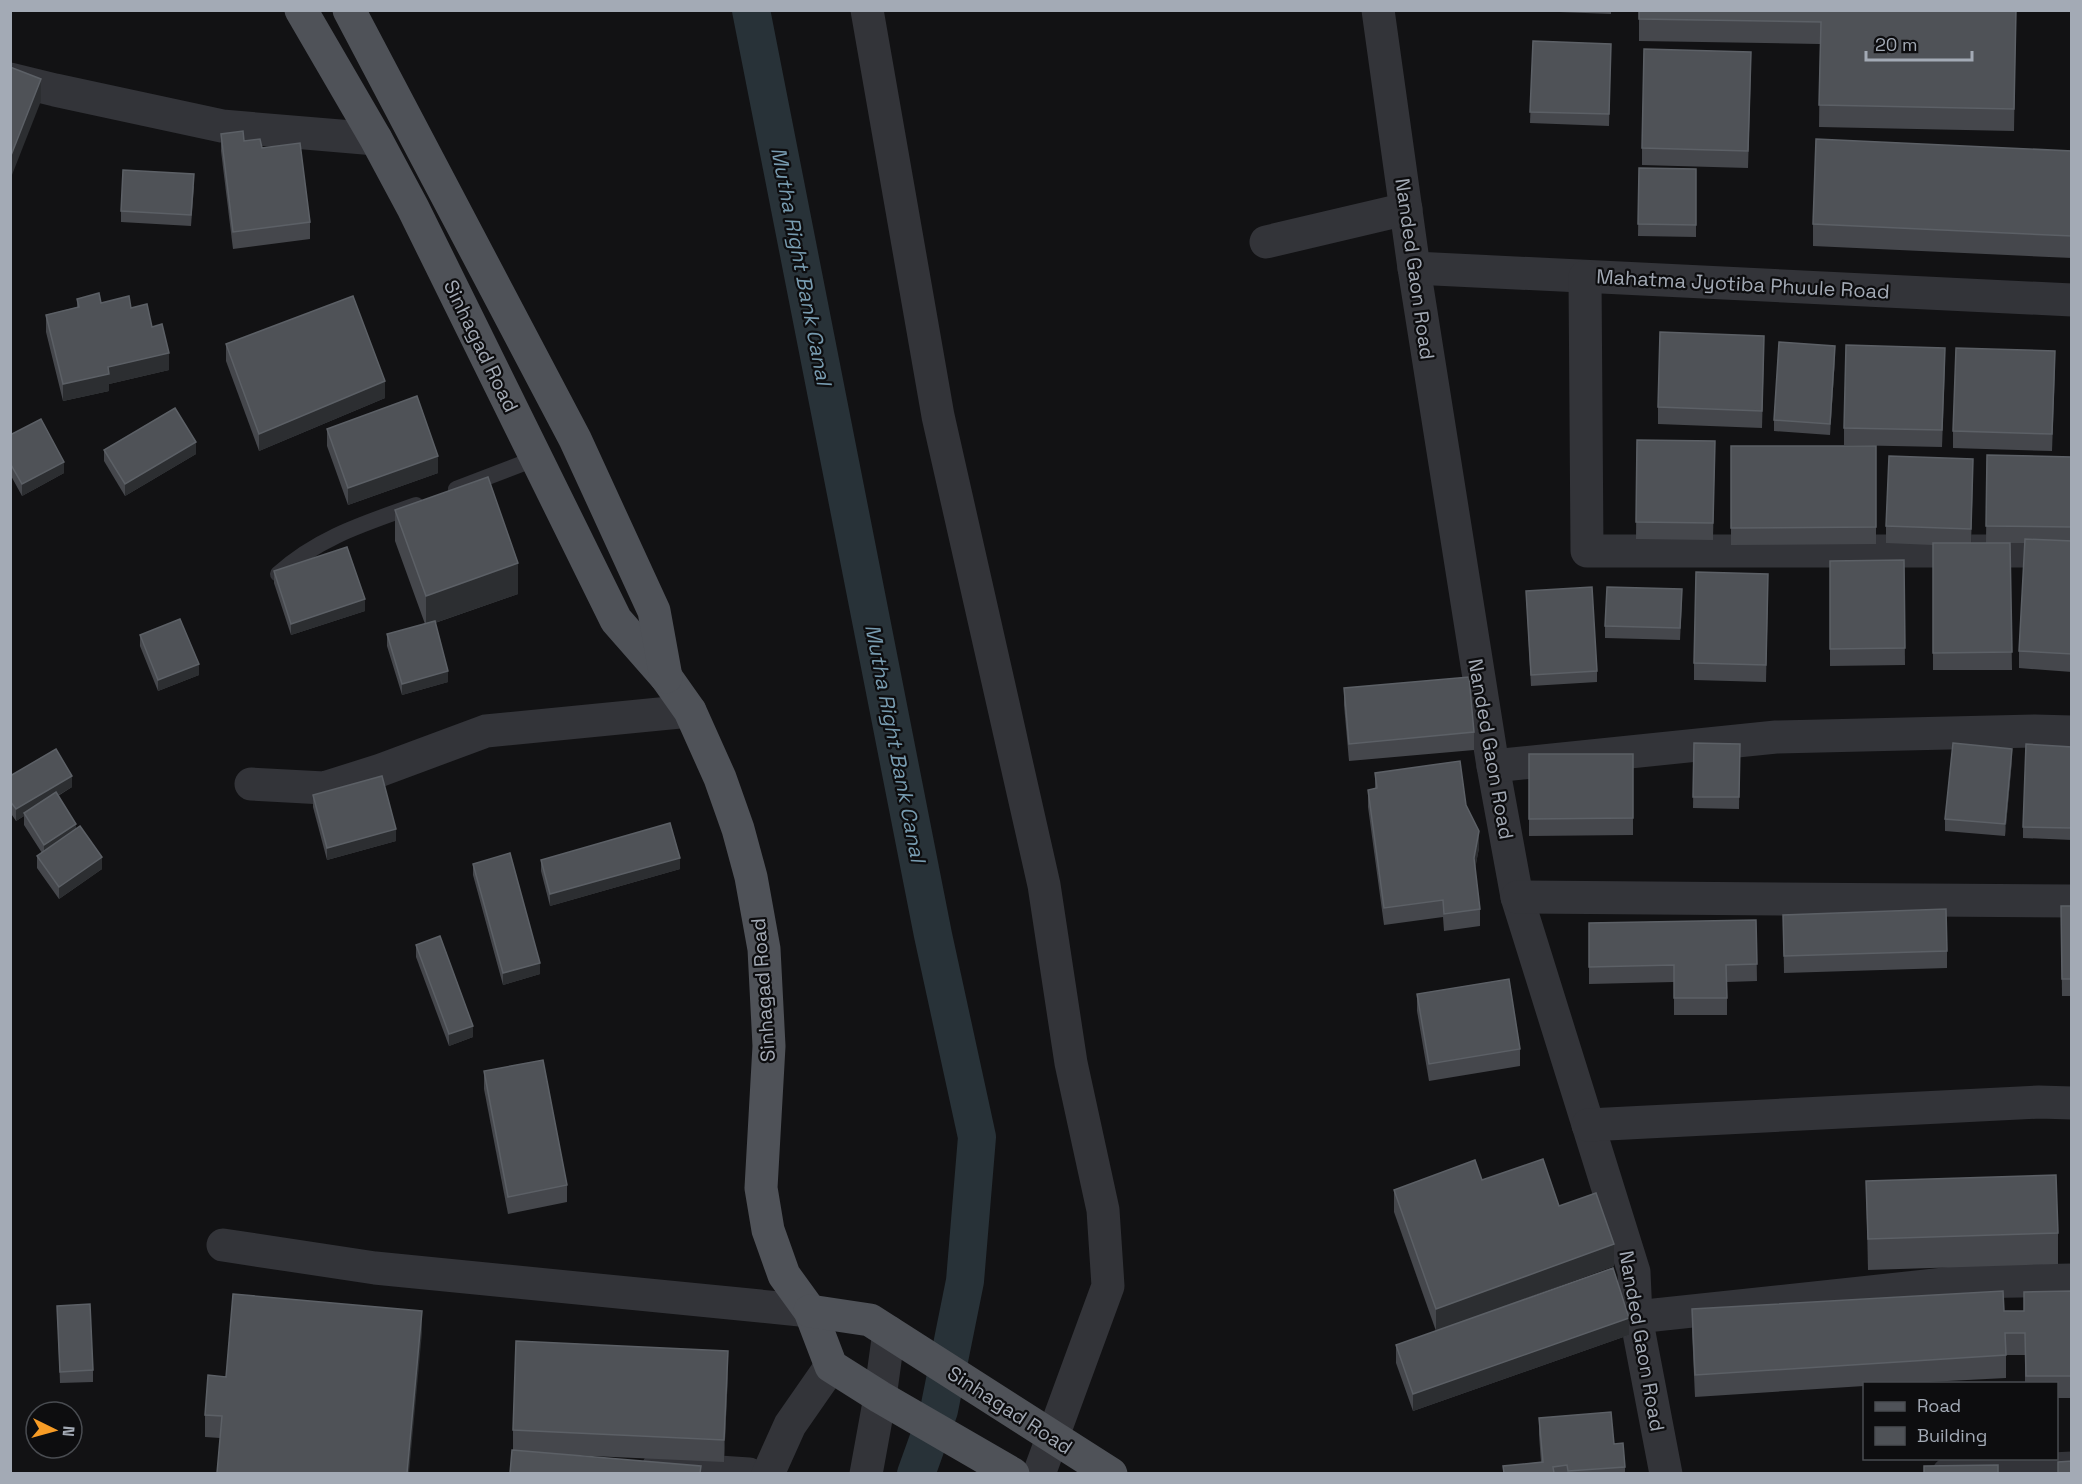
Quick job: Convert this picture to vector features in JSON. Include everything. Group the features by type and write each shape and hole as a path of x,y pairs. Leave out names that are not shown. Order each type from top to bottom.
{"main road":[{"name":"Sinhagad Road","path":"302,10 376,139 616,620 666,677 690,711 720,778 738,829 758,912 764,949 769,1046 761,1188 768,1230 784,1275 810,1311 831,1366"},
{"name":"Sinhagad Road","path":"349,10 575,439 654,611 666,677"},
{"name":"Sinhagad Road","path":"810,1311 870,1320 1106,1472"},
{"path":"831,1366 880,1397 1013,1473"}],"street":[{"path":"867,10 938,416 1044,885 1071,1063 1103,1210 1108,1287 1039,1473"},
{"name":"Nanded Gaon Road","path":"1378,10 1414,268 1493,766 1517,897 1634,1272 1636,1317 1666,1473"},
{"path":"10,79 222,126 376,139"},
{"path":"1266,242 1406,209"},
{"name":"Mahatma Jyotiba Phuule Road","path":"1414,268 2072,300"},
{"path":"1585,277 1587,551 2072,551"},
{"path":"251,784 324,788 381,770 486,731 690,711"},
{"path":"1493,766 1776,737 2072,732"},
{"path":"1517,897 2072,901"},
{"path":"1588,1125 2072,1102"},
{"path":"223,1245 375,1268 810,1311"},
{"path":"1636,1317 1963,1282 2072,1280"},
{"path":"866,1473 889,1332"},
{"path":"768,1473 790,1425 831,1366"},
{"path":"634,1466 749,1473"},
{"path":"1948,1473 2072,1468"}],"lane":[{"path":"278,574 297,557 329,538 537,458"}],"building":[{"path":"1639,10 2016,10 2014,109 1819,105 1821,22 1639,19"},
{"path":"1533,41 1611,44 1609,114 1530,112"},
{"path":"1644,49 1751,52 1748,151 1642,148"},
{"path":"10,67 41,79 10,158"},
{"path":"243,131 244,141 260,139 262,148 300,143 310,222 233,232 221,134"},
{"path":"1816,139 2072,151 2072,236 1813,224"},
{"path":"1639,168 1696,169 1696,225 1638,224"},
{"path":"123,170 194,174 191,215 121,211"},
{"path":"99,293 101,303 129,296 131,308 147,304 152,327 162,324 169,353 108,367 109,374 63,384 46,315 79,307 77,299"},
{"path":"353,296 385,381 259,434 226,344"},
{"path":"1660,332 1764,336 1762,411 1658,407"},
{"path":"1779,342 1835,346 1830,424 1774,420"},
{"path":"1846,345 1945,348 1942,430 1844,428"},
{"path":"1956,348 2055,351 2052,434 1953,431"},
{"path":"417,396 438,456 348,488 327,429"},
{"path":"175,408 196,442 125,484 104,450"},
{"path":"41,419 64,462 22,484 10,463 10,435"},
{"path":"1637,440 1715,441 1713,523 1636,522"},
{"path":"1731,446 1876,446 1876,527 1731,528"},
{"path":"1987,455 2072,457 2072,527 1986,526"},
{"path":"1889,456 1973,459 1971,529 1886,526"},
{"path":"488,477 518,563 426,596 395,510"},
{"path":"2025,539 2072,541 2072,654 2019,651"},
{"path":"1933,543 2010,543 2012,652 1933,653"},
{"path":"347,547 365,599 291,624 274,571"},
{"path":"1904,560 1905,648 1830,649 1830,561"},
{"path":"1696,572 1768,574 1766,665 1694,663"},
{"path":"1592,587 1597,671 1531,675 1526,591"},
{"path":"1607,587 1682,589 1680,628 1605,626"},
{"path":"180,619 199,664 158,680 140,635"},
{"path":"435,621 448,671 402,684 387,634"},
{"path":"1469,677 1474,732 1349,744 1344,688"},
{"path":"1694,743 1740,744 1739,797 1693,797"},
{"path":"1953,743 2012,749 2005,824 1945,819"},
{"path":"2026,744 2072,747 2072,828 2023,827"},
{"path":"56,749 72,776 16,809 10,801 10,776"},
{"path":"1529,754 1633,754 1633,818 1529,819"},
{"path":"1460,761 1466,805 1479,831 1474,858 1480,909 1444,914 1443,900 1384,908 1368,790 1377,788 1375,773"},
{"path":"382,776 396,829 327,848 313,795"},
{"path":"56,792 76,824 44,845 24,813"},
{"path":"670,823 680,858 550,894 541,860"},
{"path":"80,826 102,857 59,887 37,856"},
{"path":"510,853 540,963 503,973 473,864"},
{"path":"2061,906 2072,906 2072,979 2062,979"},
{"path":"1946,909 1947,951 1784,956 1783,915"},
{"path":"1756,920 1757,964 1726,965 1727,998 1674,998 1674,965 1589,967 1589,923"},
{"path":"440,936 473,1026 449,1034 416,945"},
{"path":"1509,979 1520,1049 1429,1064 1417,994"},
{"path":"543,1060 567,1185 508,1197 484,1071"},
{"path":"1543,1159 1559,1206 1596,1193 1614,1244 1436,1309 1394,1190 1475,1160 1482,1180"},
{"path":"2056,1175 2058,1233 1868,1239 1866,1181"},
{"path":"1613,1268 1629,1318 1413,1394 1396,1345"},
{"path":"2003,1291 2004,1311 2024,1311 2024,1292 2072,1291 2072,1376 2026,1376 2025,1333 2005,1333 2006,1355 1695,1375 1692,1309"},
{"path":"233,1294 422,1311 407,1473 217,1473 222,1416 205,1415 208,1375 226,1377"},
{"path":"90,1304 93,1370 60,1372 57,1306"},
{"path":"516,1341 728,1351 724,1440 513,1430"},
{"path":"1611,1412 1614,1444 1623,1443 1625,1467 1568,1471 1567,1465 1553,1467 1554,1473 1504,1473 1503,1466 1543,1462 1539,1418"},
{"path":"512,1450 701,1466 700,1473 510,1473"},
{"path":"2072,1461 2072,1473 2058,1473 2058,1462"},
{"path":"1998,1465 1998,1473 1924,1473 1924,1466"}],"waterway":[{"name":"Mutha Right Bank Canal","path":"751,10 933,935 977,1137 965,1281 939,1410 916,1474"}]}
